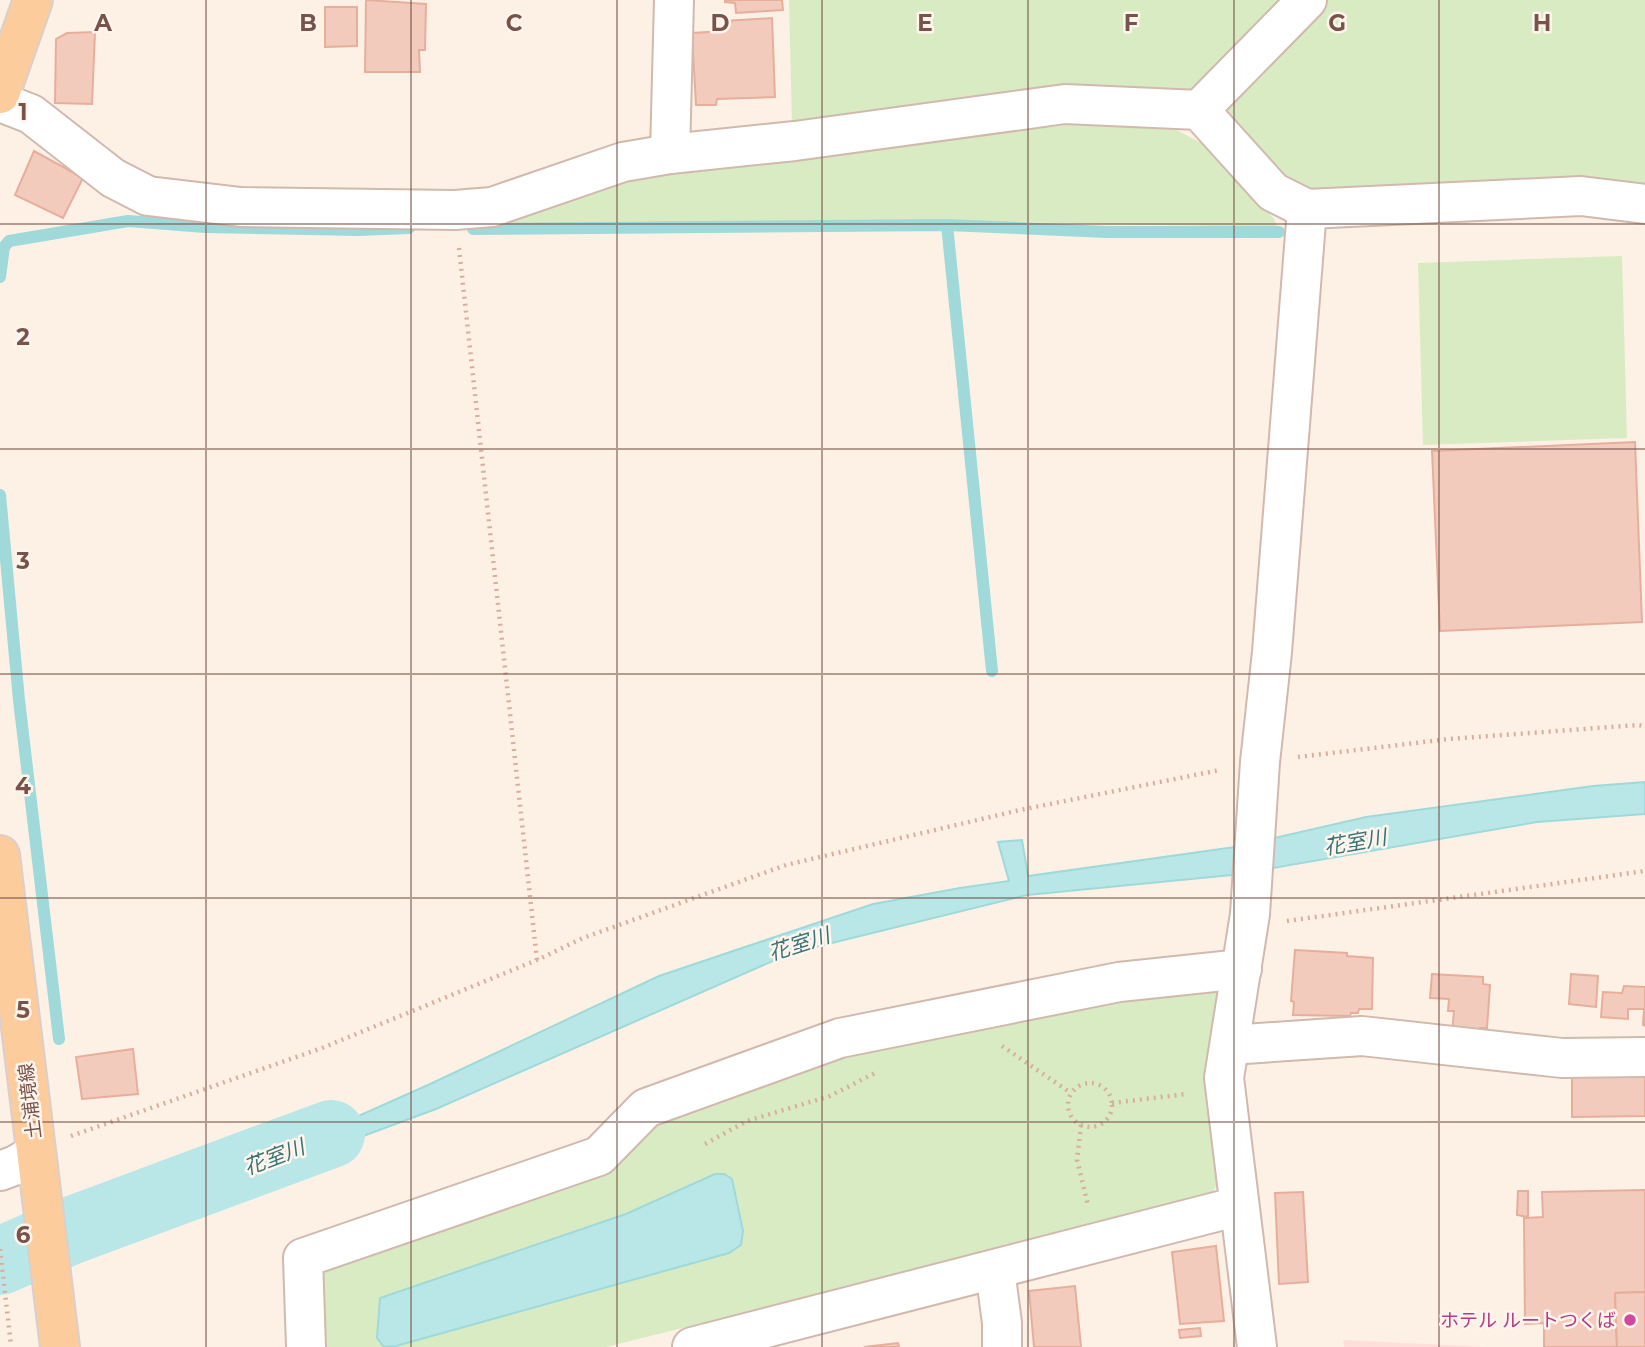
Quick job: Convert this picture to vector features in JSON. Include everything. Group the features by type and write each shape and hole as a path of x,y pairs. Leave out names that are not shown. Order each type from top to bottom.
{"main road":[{"path":"0,94 33,0"},
{"name":"土浦境線","path":"1,872 57,1331"}],"street":[{"path":"670,154 674,0"},
{"path":"1199,110 1307,0"},
{"path":"0,102 31,114 113,178 148,196 241,207 455,210 492,207 623,162 1065,104 1199,110 1273,192 1307,209 1581,196 1645,204"},
{"path":"1257,1347 1224,1078 1249,921 1307,209"},
{"path":"306,1347 303,1258 599,1156 646,1108 840,1038 1119,982 1242,969"},
{"path":"1230,1045 1362,1036 1562,1058 1645,1056"},
{"path":"0,1171 16,1165 38,1164"},
{"path":"692,1347 746,1340 995,1270 1240,1206"},
{"path":"995,1270 1002,1323 1002,1347"}],"path":[{"path":"455,210 537,960"},
{"path":"38,1164 59,1140 322,1048 537,960 583,938 786,865 1020,810 1260,767 1449,739 1639,724 1645,726"},
{"path":"1249,921 1645,871"},
{"path":"999,1044 1071,1093"},
{"path":"705,1144 747,1121 830,1096 889,1066"},
{"path":"1096,1084 1107,1092 1112,1103 1111,1111 1103,1123 1089,1127 1081,1125 1070,1115 1071,1093 1082,1085 1096,1084"},
{"path":"1112,1103 1226,1089"},
{"path":"1081,1125 1077,1160 1099,1243"},
{"path":"0,1249 11,1345"}],"shaded area":[{"path":"1343,1340 1488,1347 1344,1347"}],"green space":[{"path":"789,0 1287,0 1200,90 792,124"},
{"path":"1318,0 1645,0 1645,186 1302,191 1289,185 1233,121 1228,113 1228,102"},
{"path":"1068,125 1171,127 1207,146 1274,219 1277,227 947,221 473,226 626,179"},
{"path":"1622,256 1627,438 1423,445 1418,263"},
{"path":"1210,986 1222,999 1205,1077 1219,1182 1209,1197 606,1347 326,1347 324,1273 334,1258 657,1113 914,1032"}],"water":[{"path":"1645,782 1645,814 1537,822 1232,875 1027,895 791,953 436,1109 71,1244 428,1085 659,976 873,904 1009,881 998,842 1022,840 1028,876 1235,847 1366,817 1593,786"},
{"path":"715,1174 724,1174 732,1179 743,1231 741,1245 729,1253 396,1346 384,1347 377,1338 380,1298 626,1214"},
{"path":"71,1244 0,1275 0,1255"}],"pier":[{"path":"70,1240 71,1248 0,1278 0,1251"}],"building":[{"path":"366,0 426,4 425,50 419,50 420,72 365,72"},
{"path":"725,0 782,0 783,10 736,13 735,3"},
{"path":"325,7 357,7 357,46 325,47"},
{"path":"772,18 775,97 717,99 716,105 696,105 692,33 724,31 725,21"},
{"path":"95,32 92,104 55,103 56,39 67,33"},
{"path":"34,151 83,178 63,218 15,195"},
{"path":"1635,442 1642,622 1440,631 1432,451"},
{"path":"1295,950 1347,953 1347,956 1373,958 1372,1009 1359,1009 1358,1013 1351,1013 1350,1016 1293,1015 1294,1002 1291,1001"},
{"path":"1432,974 1483,977 1483,984 1490,985 1487,1028 1480,1028 1479,1035 1452,1033 1454,1011 1448,1011 1449,999 1430,998"},
{"path":"1571,974 1598,976 1596,1007 1569,1004"},
{"path":"1624,986 1645,987 1645,1026 1644,1009 1628,1009 1628,1019 1601,1017 1603,992 1622,993"},
{"path":"133,1049 138,1094 82,1099 76,1057"},
{"path":"1645,1070 1645,1116 1572,1117 1572,1071"},
{"path":"1645,1190 1645,1292 1615,1293 1617,1347 1544,1347 1544,1323 1525,1324 1524,1218 1543,1217 1542,1192"},
{"path":"1518,1191 1528,1191 1528,1217 1517,1215"},
{"path":"1303,1192 1308,1282 1279,1284 1275,1193"},
{"path":"1216,1246 1224,1321 1180,1324 1172,1252"},
{"path":"1075,1286 1081,1347 1034,1347 1029,1291"},
{"name":"ホテル ルートつくば","path":"1645,1292 1645,1347 1617,1347 1615,1293"},
{"path":"1200,1328 1201,1336 1180,1338 1179,1330"},
{"path":"898,1343 899,1347 864,1347"}],"waterway":[{"path":"0,277 4,247 9,241 128,221 205,227 358,230 409,228"},
{"path":"947,225 992,671"},
{"path":"473,229 947,225 1107,232 1279,232"},
{"path":"0,495 19,700 59,1039"},
{"name":"花室川","path":"0,1261 67,1232 331,1134"}],"place":[{"name":"ホテル ルートつくば","path":"1630,1320"}]}
